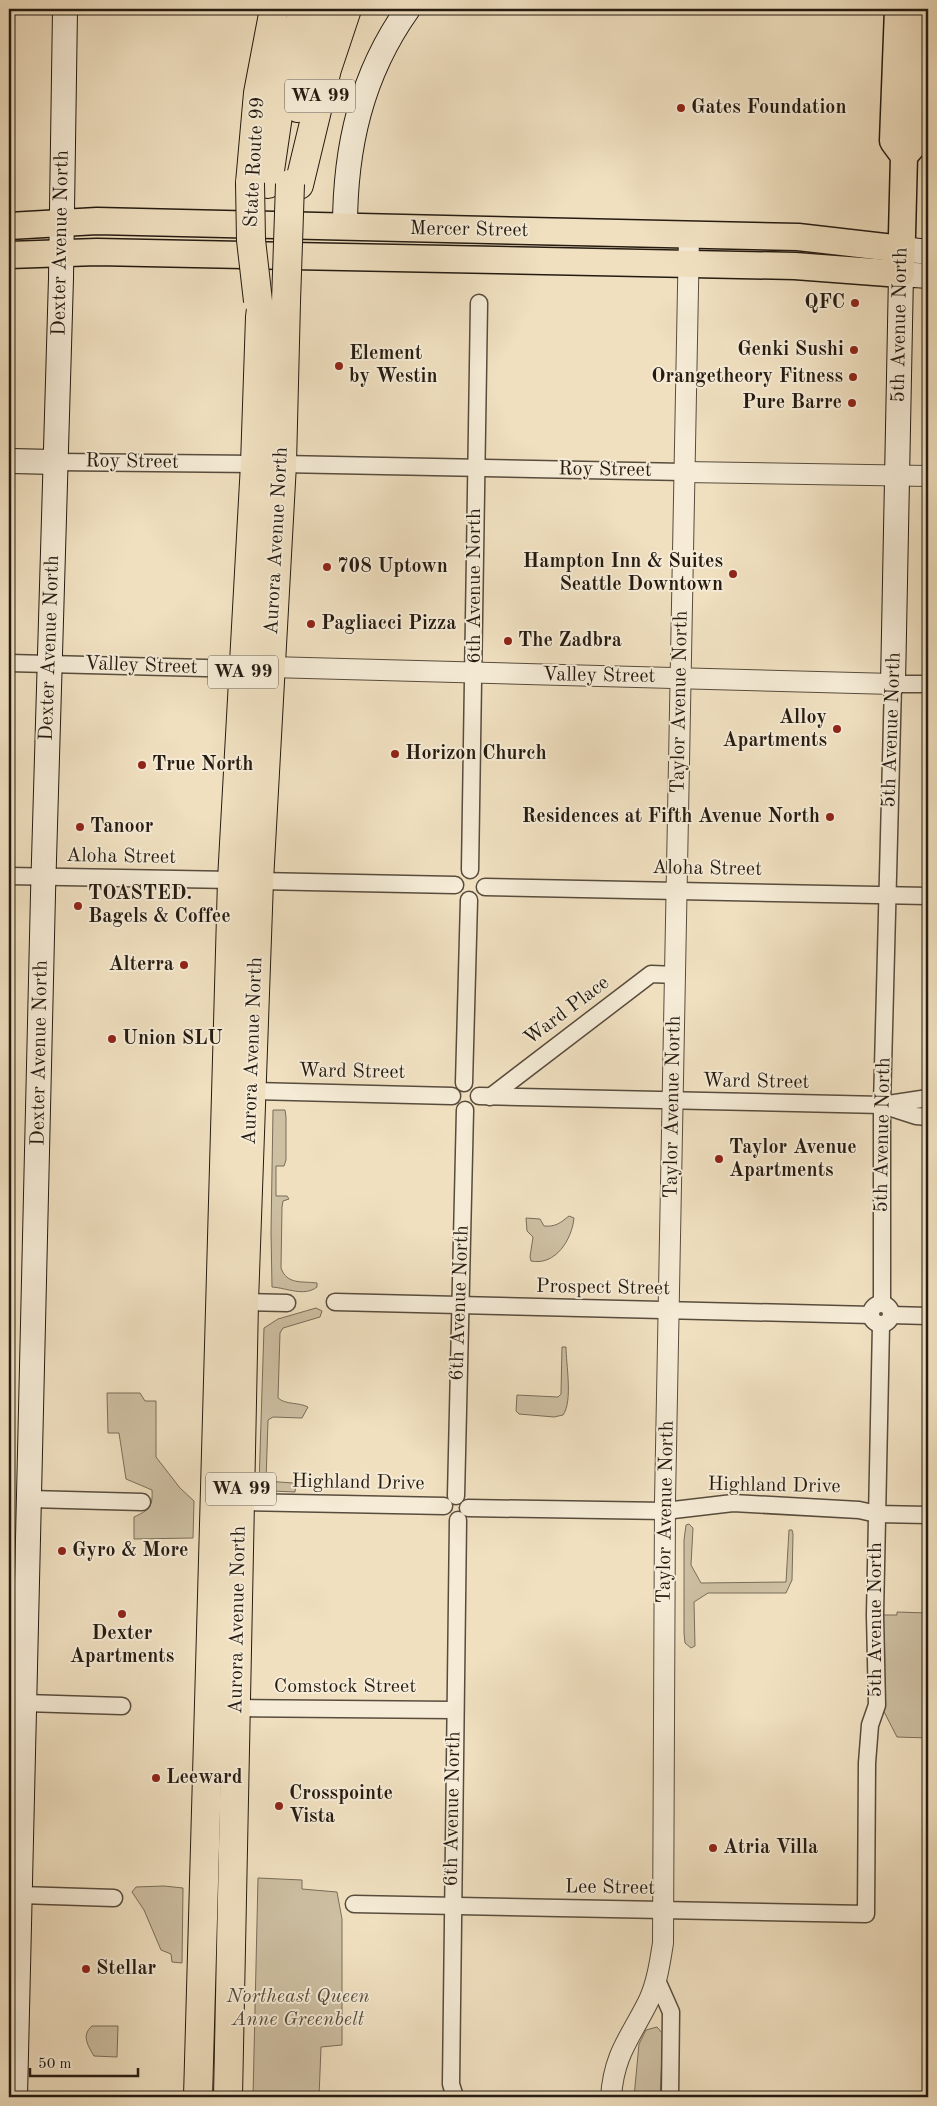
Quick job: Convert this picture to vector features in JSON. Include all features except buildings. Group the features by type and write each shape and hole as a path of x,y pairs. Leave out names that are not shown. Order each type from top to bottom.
{"highway":[{"name":"State Route 99","path":"274,9 258,93 290,240"},
{"name":"Aurora Avenue North","path":"198,2097 246,880 257,668 255,464 277,184 282,88 303,9"},
{"name":"Aurora Avenue North","path":"277,184 299,106 306,71 326,9"},
{"name":"State Route 99","path":"277,184 324,78 346,9"},
{"name":"Aurora Avenue North","path":"257,668 282,464 266,305 290,240"},
{"name":"Aurora Avenue North","path":"228,2097 244,1302 252,1092 246,880"}],"main road":[{"name":"Dexter Avenue North","path":"15,2097 49,664 62,253 65,9"},
{"path":"408,9 393,31 374,68 355,123 348,156 345,227 351,238 482,242 549,252 589,262"},
{"name":"5th Avenue North","path":"894,684 904,156 893,141 898,9"},
{"path":"904,156 917,141 921,9"},
{"name":"Mercer Street","path":"9,226 62,222 798,237 902,262 928,276"},
{"name":"Mercer Street","path":"9,256 62,253 795,266 902,262 928,252"},
{"name":"Roy Street","path":"9,461 56,462"}],"street":[{"name":"Taylor Avenue North","path":"611,2097 614,2076 622,2047 650,1998 664,1943 665,1511 689,235"},
{"name":"6th Avenue North","path":"470,870 480,303"},
{"name":"Roy Street","path":"56,462 255,464"},
{"name":"Roy Street","path":"282,464 928,476"},
{"name":"Valley Street","path":"9,663 928,684"},
{"name":"5th Avenue North","path":"866,1914 867,1763 870,1725 877,1705 877,1514 881,1315 882,1105 894,684"},
{"path":"470,870 481,874 485,887 480,896 469,900 457,893 455,885 459,874 470,870"},
{"name":"Aloha Street","path":"9,876 455,885"},
{"name":"Aloha Street","path":"485,887 928,896"},
{"path":"464,1083 469,900"},
{"name":"Ward Place","path":"485,1096 651,974 676,975"},
{"path":"464,1083 475,1086 485,1096 476,1105 465,1110 455,1105 452,1096 456,1087 464,1083"},
{"name":"Ward Street","path":"252,1092 452,1096"},
{"name":"Ward Street","path":"485,1096 673,1102 882,1105 928,1098"},
{"name":"Ward Street","path":"882,1105 916,1116 928,1117"},
{"name":"6th Avenue North","path":"450,1501 459,1306 465,1110"},
{"path":"244,1302 287,1302"},
{"name":"Prospect Street","path":"335,1302 928,1316"},
{"path":"30,1499 142,1502"},
{"path":"450,1501 465,1499 463,1514"},
{"name":"Highland Drive","path":"241,1502 450,1501"},
{"name":"Highland Drive","path":"463,1514 665,1511 733,1503 860,1510 877,1514 928,1515"},
{"name":"6th Avenue North","path":"455,2097 451,2084 454,1710 463,1514"},
{"path":"25,1703 122,1706"},
{"name":"Comstock Street","path":"236,1708 454,1710"},
{"path":"20,1895 114,1898"},
{"name":"Lee Street","path":"354,1904 866,1914"},
{"path":"656,1978 671,2012 670,2097"}],"green space":[{"path":"273,1110 285,1110 286,1117 286,1160 284,1166 276,1166 276,1196 287,1196 289,1199 283,1201 282,1207 281,1268 291,1280 317,1283 317,1287 312,1290 301,1292 272,1287"},
{"path":"569,1216 574,1218 573,1226 561,1249 548,1259 531,1261 533,1237 527,1231 526,1218 540,1219 544,1226 552,1226"},
{"path":"316,1308 322,1311 320,1317 283,1328 280,1333 278,1398 285,1402 308,1407 302,1418 273,1417 268,1420 266,1481 293,1483 296,1485 295,1492 272,1491 259,1485 264,1328 278,1319"},
{"path":"562,1347 566,1347 568,1382 568,1401 563,1415 554,1417 519,1414 516,1411 517,1395 558,1397 561,1394"},
{"path":"107,1393 140,1393 145,1401 156,1401 156,1457 180,1488 194,1501 193,1538 134,1539 134,1517 151,1504 152,1490 126,1479 119,1433 108,1433"},
{"path":"689,1524 693,1528 691,1565 701,1583 786,1582 789,1530 792,1530 793,1534 792,1580 786,1593 708,1593 694,1602 695,1646 691,1648 685,1643 684,1633 684,1540 686,1525"},
{"path":"897,1612 928,1613 928,1738 897,1737 878,1700 881,1615 897,1615"},
{"name":"Northeast Queen Anne Greenbelt","path":"258,1878 302,1880 302,1889 337,1892 342,1919 342,2045 321,2047 319,2097 253,2097"},
{"path":"164,1886 183,1888 182,1963 172,1962 171,1954 161,1950 144,1910 132,1892 136,1887"},
{"path":"92,2026 118,2026 117,2057 94,2056 86,2037"},
{"path":"657,2027 663,2034 660,2097 634,2097 639,2044 646,2030"}],"place":[{"name":"Gates Foundation","path":"681,108"},
{"name":"QFC","path":"855,303"},
{"name":"Genki Sushi","path":"854,350"},
{"name":"Element by Westin","path":"339,366"},
{"name":"Orangetheory Fitness","path":"853,377"},
{"name":"Pure Barre","path":"852,403"},
{"name":"708 Uptown","path":"327,567"},
{"name":"Hampton Inn & Suites Seattle Downtown","path":"733,574"},
{"name":"Pagliacci Pizza","path":"311,624"},
{"name":"The Zadbra","path":"508,641"},
{"name":"Alloy Apartments","path":"837,729"},
{"name":"Horizon Church","path":"395,754"},
{"name":"True North","path":"142,765"},
{"name":"Residences at Fifth Avenue North","path":"830,817"},
{"name":"Tanoor","path":"80,827"},
{"name":"TOASTED. Bagels & Coffee","path":"78,906"},
{"name":"Alterra","path":"184,965"},
{"name":"Union SLU","path":"112,1039"},
{"name":"Taylor Avenue Apartments","path":"719,1159"},
{"name":"Gyro & More","path":"62,1551"},
{"name":"Dexter Apartments","path":"122,1614"},
{"name":"Leeward","path":"156,1778"},
{"name":"Crosspointe Vista","path":"279,1806"},
{"name":"Atria Villa","path":"713,1848"},
{"name":"Stellar","path":"86,1969"}]}
